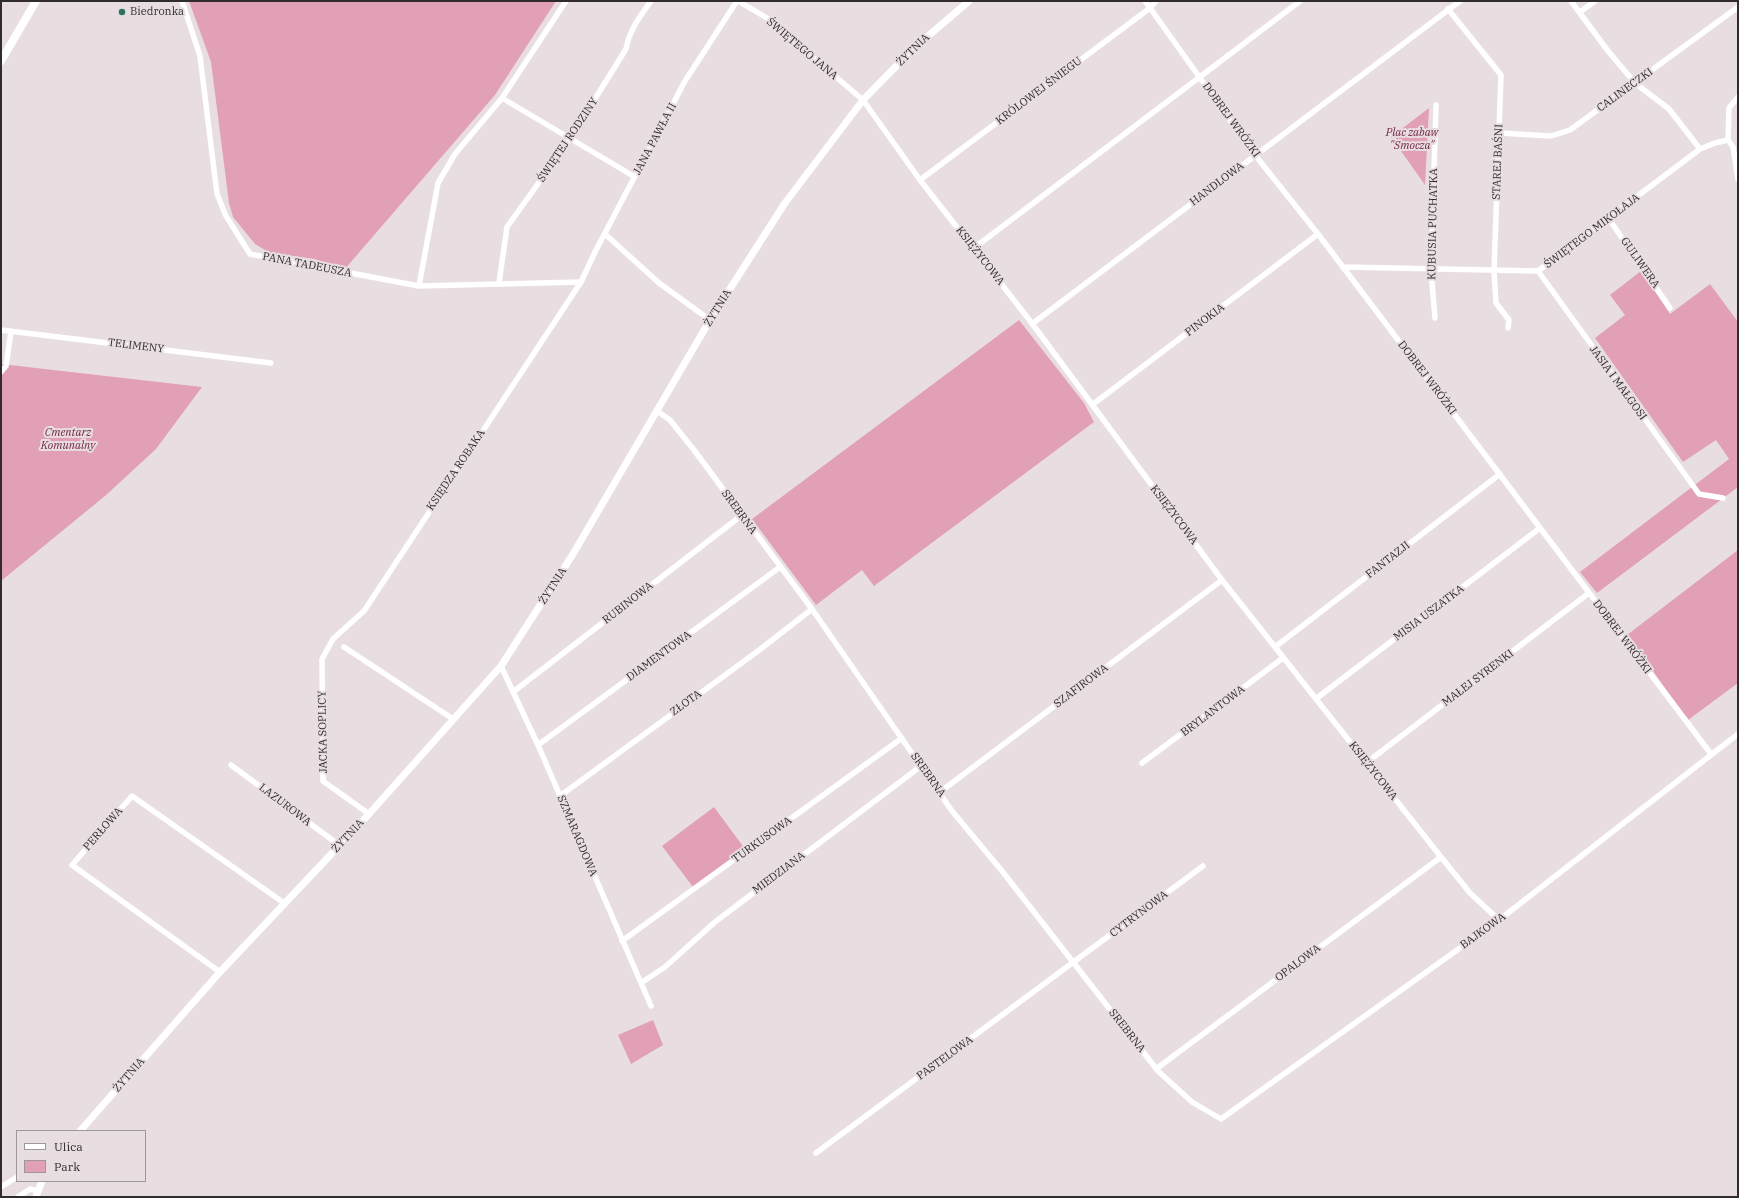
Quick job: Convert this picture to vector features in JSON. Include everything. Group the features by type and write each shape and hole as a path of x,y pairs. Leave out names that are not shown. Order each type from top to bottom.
{"main road":[{"path":"1,61 36,1"}],"street":[{"name":"PANA TADEUSZA","path":"182,1 200,56 217,194 226,216 250,254 419,286 581,282"},
{"path":"419,286 438,183 455,154 502,98 566,1"},
{"name":"ŚWIĘTEJ RODZINY","path":"499,283 507,227 570,140 626,49 627,41 635,24 651,1"},
{"name":"ŚWIĘTEGO JANA","path":"738,1 767,18 863,100"},
{"name":"JANA PAWŁA II","path":"581,282 685,81 738,1"},
{"name":"ŻYTNIA","path":"81,1130 220,972 369,814 501,666 573,554 710,320 785,203 863,100 914,48 969,1"},
{"name":"DOBREJ WRÓŻKI","path":"1145,1 1255,155 1344,268 1711,754"},
{"name":"KRÓLOWEJ ŚNIEGU","path":"920,180 1150,8 1156,1"},
{"path":"974,248 1300,1"},
{"name":"HANDLOWA","path":"1032,324 1460,1"},
{"path":"1571,1 1634,84 1669,110 1700,149"},
{"path":"1580,12 1595,1"},
{"name":"CALINECZKI","path":"1499,133 1551,136 1570,130 1738,7"},
{"name":"STAREJ BAŚNI","path":"1448,10 1501,75 1494,271 1496,303 1509,320 1508,328"},
{"path":"1738,97 1729,108 1728,140 1733,147 1738,179"},
{"path":"502,98 570,140 635,177"},
{"name":"KSIĘŻYCOWA","path":"863,100 920,180 1032,324 1222,580 1317,698 1366,764 1470,893 1499,920"},
{"name":"KUBUSIA PUCHATKA","path":"1435,318 1431,270 1436,105"},
{"name":"ŚWIĘTEGO MIKOŁAJA","path":"1344,268 1538,271 1700,149 1714,143 1728,140"},
{"name":"GULIWERA","path":"1609,219 1670,308"},
{"path":"605,234 659,283 710,320"},
{"name":"PINOKIA","path":"1092,405 1318,234"},
{"name":"JASIA I MAŁGOSI","path":"1538,271 1698,494 1723,498"},
{"name":"KSIĘDZA ROBAKA","path":"325,652 334,639 364,611 581,282"},
{"name":"TELIMENY","path":"1,330 271,363"},
{"path":"1,372 6,366 11,331"},
{"name":"SREBRNA","path":"657,411 670,420 812,609 952,811 1002,871 1156,1069 1192,1102 1222,1119"},
{"name":"FANTAZJI","path":"1276,647 1500,474"},
{"name":"RUBINOWA","path":"513,692 742,515"},
{"name":"MISIA USZATKA","path":"1317,698 1540,528"},
{"name":"DIAMENTOWA","path":"538,745 780,567"},
{"name":"SZAFIROWA","path":"940,792 1222,580"},
{"name":"MAŁEJ SYRENKI","path":"1366,764 1590,593"},
{"name":"ZŁOTA","path":"560,796 758,651 812,609"},
{"path":"344,647 453,720"},
{"name":"JACKA SOPLICY","path":"325,652 322,659 323,782 369,814"},
{"name":"BRYLANTOWA","path":"1142,763 1284,658"},
{"name":"SZMARAGDOWA","path":"501,666 538,745 651,1006"},
{"name":"BAJKOWA","path":"1222,1119 1499,920 1738,734"},
{"name":"TURKUSOWA","path":"622,941 902,738"},
{"name":"LAZUROWA","path":"231,765 339,845"},
{"name":"MIEDZIANA","path":"641,983 665,967 715,922 921,766"},
{"name":"PERŁOWA","path":"220,972 72,865 132,796 284,903"},
{"name":"OPALOWA","path":"1156,1069 1441,857"},
{"name":"CYTRYNOWA","path":"1074,963 1203,866"},
{"name":"PASTELOWA","path":"816,1153 1074,963"},
{"path":"1,1188 16,1178"},
{"path":"18,1197 30,1188 37,1194 42,1182"}],"green space":[{"path":"189,1 556,1 495,95 344,270 315,259 270,253 255,244 233,217 229,203 211,62"},
{"name":"Plac zabaw \"Smocza\"","path":"1429,108 1425,185 1391,137"},
{"path":"1641,271 1670,314 1710,284 1738,322 1738,487 1597,593 1580,572 1729,459 1716,440 1683,462 1595,338 1625,315 1610,295"},
{"path":"1019,320 1084,403 1094,422 874,586 862,570 816,605 752,519"},
{"name":"Cmentarz Komunalny","path":"1,364 202,387 156,449 105,496 1,581"},
{"path":"1738,550 1738,683 1688,720 1627,635"},
{"path":"714,807 745,849 693,887 662,846"},
{"path":"653,1020 663,1045 631,1064 618,1035"}],"place":[{"name":"Biedronka","path":"122,12"}]}
